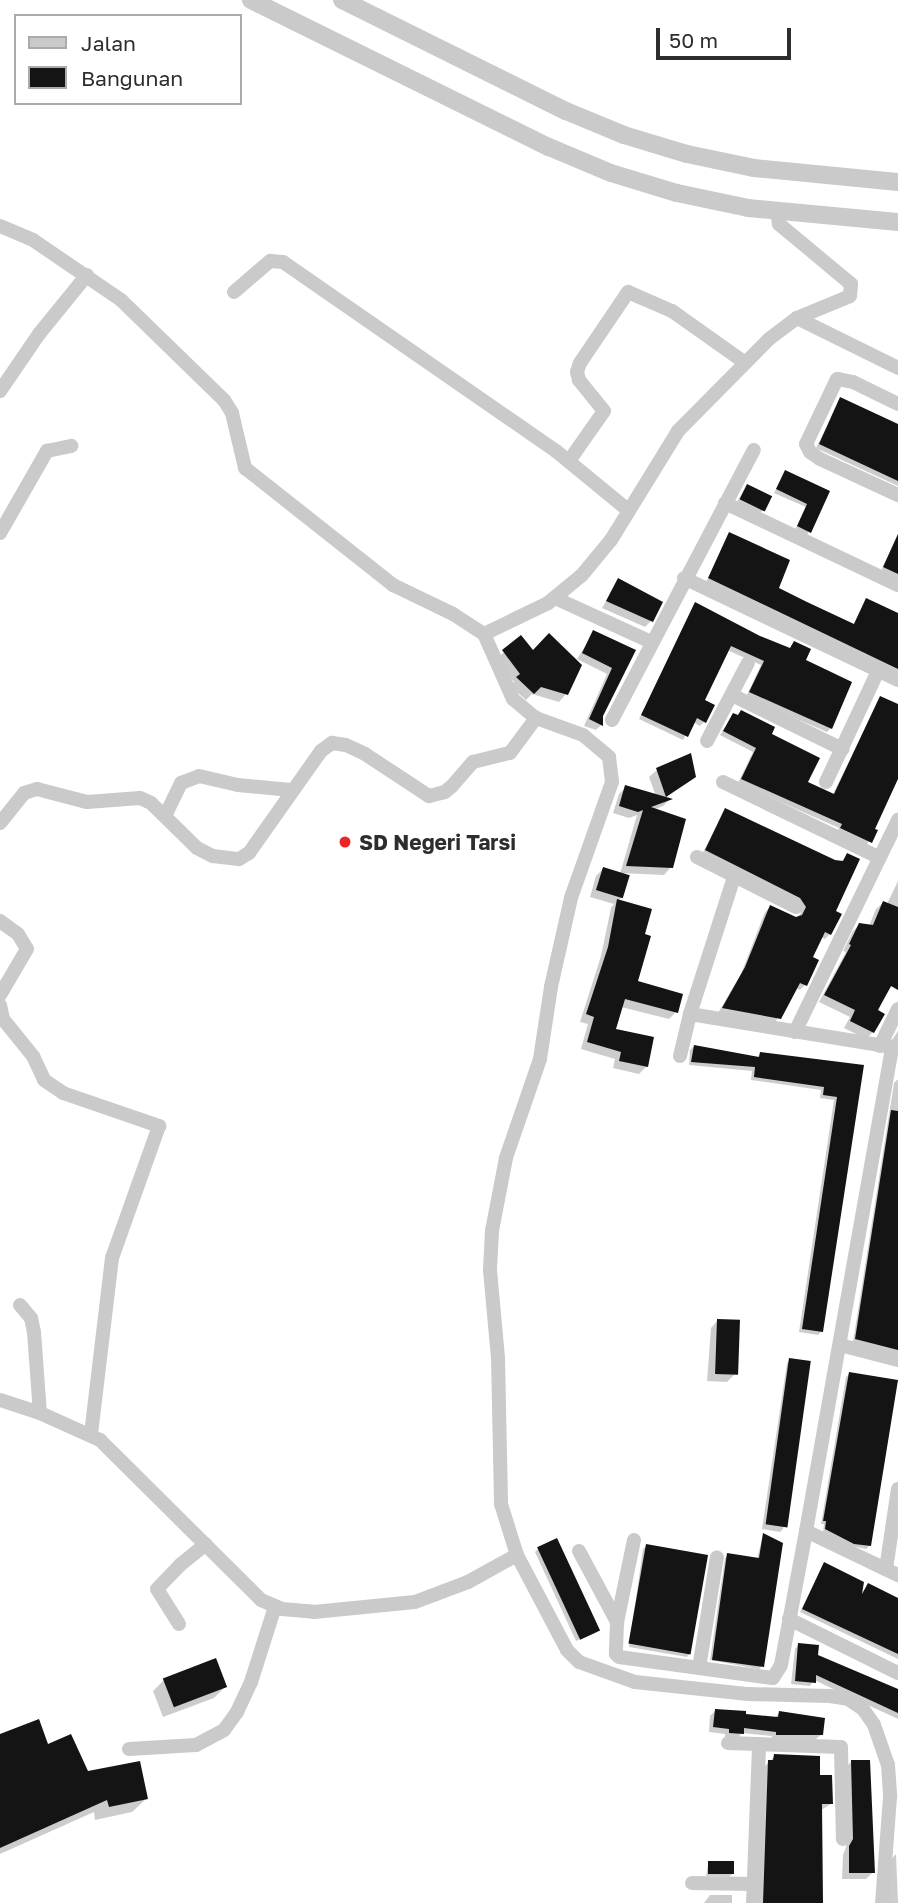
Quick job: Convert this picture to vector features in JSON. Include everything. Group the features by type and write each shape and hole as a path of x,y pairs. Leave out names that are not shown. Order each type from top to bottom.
{"street":[{"path":"251,0 549,148 611,173 677,193 778,212 898,222"},
{"path":"342,0 566,111 624,135 687,154 754,168 898,182"},
{"path":"484,634 555,598 582,575 611,540 678,431 744,362 797,318 850,296 851,284 779,224 778,212"},
{"path":"0,226 33,240 121,300 223,400 232,413 245,468 254,477 393,585 453,614 484,634 513,699 536,718 576,731 605,750 613,772 612,782 571,898 551,987 540,1059 506,1158 492,1231 490,1270 498,1358 501,1504 517,1555 567,1650 589,1668 635,1682 848,1699 863,1709 874,1725 888,1765 890,1797 882,1903"},
{"path":"234,292 270,261 283,262 408,351 456,379 569,461 629,511"},
{"path":"0,391 39,334 87,275"},
{"path":"569,461 604,411 579,380 579,363 628,292 672,311 744,362"},
{"path":"797,318 898,368"},
{"path":"898,404 853,382 837,379 806,444 810,452 820,458 898,495"},
{"path":"0,533 47,450 71,446"},
{"path":"612,720 684,578 754,450"},
{"path":"725,503 898,585"},
{"path":"684,578 898,680"},
{"path":"555,598 651,642"},
{"path":"707,741 748,663"},
{"path":"826,782 879,669"},
{"path":"732,695 842,749"},
{"path":"0,823 24,793 37,789 87,802 140,798 151,803 197,848 214,856 239,859 249,853 291,790 321,751 332,743 346,745 365,754 429,796 445,792 473,762 510,753 536,718"},
{"path":"164,816 181,783 199,776 238,785 291,790"},
{"path":"723,782 880,858"},
{"path":"795,1032 898,820"},
{"path":"697,857 796,907"},
{"path":"680,1056 690,1014 734,874"},
{"path":"0,921 18,934 27,949 0,995"},
{"path":"0,1005 3,1019 33,1056 44,1080 63,1093 159,1126 112,1258 91,1434"},
{"path":"634,1539 617,1622 614,1648 619,1657 773,1678 781,1665 898,1009"},
{"path":"690,1014 890,1047"},
{"path":"20,1304 31,1318 34,1332 40,1413"},
{"path":"840,1345 898,1360"},
{"path":"0,1400 91,1434 121,1458 168,1510 261,1600 275,1607 314,1612 415,1602 468,1582 517,1555"},
{"path":"806,1531 892,1572 898,1489"},
{"path":"179,1624 157,1590 180,1565 206,1544"},
{"path":"579,1551 617,1622"},
{"path":"699,1668 717,1557"},
{"path":"129,1749 196,1745 224,1730 237,1712 251,1682 275,1607"},
{"path":"789,1619 898,1673"},
{"path":"728,1744 841,1747 843,1839"},
{"path":"753,1903 759,1744"},
{"path":"692,1884 753,1884"}],"building":[{"path":"840,397 898,424 898,481 819,444"},
{"path":"785,470 830,491 811,533 797,526 807,504 776,489"},
{"path":"747,484 772,496 765,512 740,499"},
{"path":"729,532 790,560 779,588 807,602 854,624 866,598 898,613 898,669 708,578"},
{"path":"898,534 898,574 883,567"},
{"path":"618,578 663,602 653,622 606,601"},
{"path":"695,602 760,636 790,648 794,641 811,649 806,660 852,682 832,729 749,692 764,661 731,646 705,700 715,705 706,723 697,718 688,737 641,715"},
{"path":"593,630 636,650 603,716 603,726 589,719 612,668 582,653"},
{"path":"549,633 582,665 568,695 541,687 534,694 516,677 520,674 502,650 521,635 533,650"},
{"path":"880,696 898,704 898,779 875,829 878,830 872,843 840,828 842,824 741,779 756,748 723,731 733,713 738,715 741,710 775,727 772,734 820,758 808,782 834,794"},
{"path":"691,753 696,777 666,797 656,768"},
{"path":"625,785 673,799 651,807 686,819 673,868 626,866 643,810 638,812 619,806"},
{"path":"725,808 835,860 843,861 847,853 860,859 836,911 842,914 831,935 825,932 813,957 819,960 807,986 800,983 781,1019 722,1008 745,967 770,905 796,917 802,915 806,907 800,898 705,850"},
{"path":"603,867 630,875 623,898 596,890"},
{"path":"617,899 652,909 645,934 651,936 638,981 683,994 678,1013 625,999 616,1029 654,1037 648,1067 619,1061 621,1052 587,1042 594,1017 586,1014 608,947"},
{"path":"883,901 898,907 898,990 891,986 878,1010 885,1014 874,1033 850,1021 855,1010 824,995 851,945 849,944 859,923 873,925"},
{"path":"694,1045 759,1057 760,1052 864,1065 823,1332 802,1329 837,1097 823,1095 824,1087 754,1077 755,1067 691,1062"},
{"path":"891,1110 898,1111 898,1350 855,1339"},
{"path":"717,1319 740,1320 738,1375 715,1374"},
{"path":"789,1358 811,1361 787,1527 766,1524"},
{"path":"849,1372 898,1380 871,1546 854,1544 825,1529 826,1521 823,1521"},
{"path":"763,1533 783,1543 764,1667 712,1660 727,1553 759,1558"},
{"path":"557,1538 600,1630 580,1640 537,1547"},
{"path":"646,1544 708,1555 691,1654 628,1643"},
{"path":"824,1562 864,1582 862,1594 868,1583 898,1598 898,1654 802,1609"},
{"path":"798,1643 819,1645 818,1655 898,1689 898,1713 816,1675 816,1683 795,1681"},
{"path":"216,1658 227,1687 174,1707 163,1678"},
{"path":"715,1709 778,1717 779,1711 825,1718 823,1735 776,1735 776,1732 744,1728 744,1734 729,1733 729,1729 713,1727"},
{"path":"39,1719 48,1744 71,1734 88,1771 140,1761 148,1799 109,1807 107,1800 0,1848 0,1734"},
{"path":"774,1754 820,1756 820,1775 832,1775 833,1804 822,1804 823,1903 763,1903 768,1760 773,1760"},
{"path":"851,1760 870,1760 875,1873 849,1873 849,1846 853,1839"},
{"path":"708,1861 734,1861 734,1874 708,1874"}],"place":[{"name":"SD Negeri Tarsi","path":"345,842"}]}
